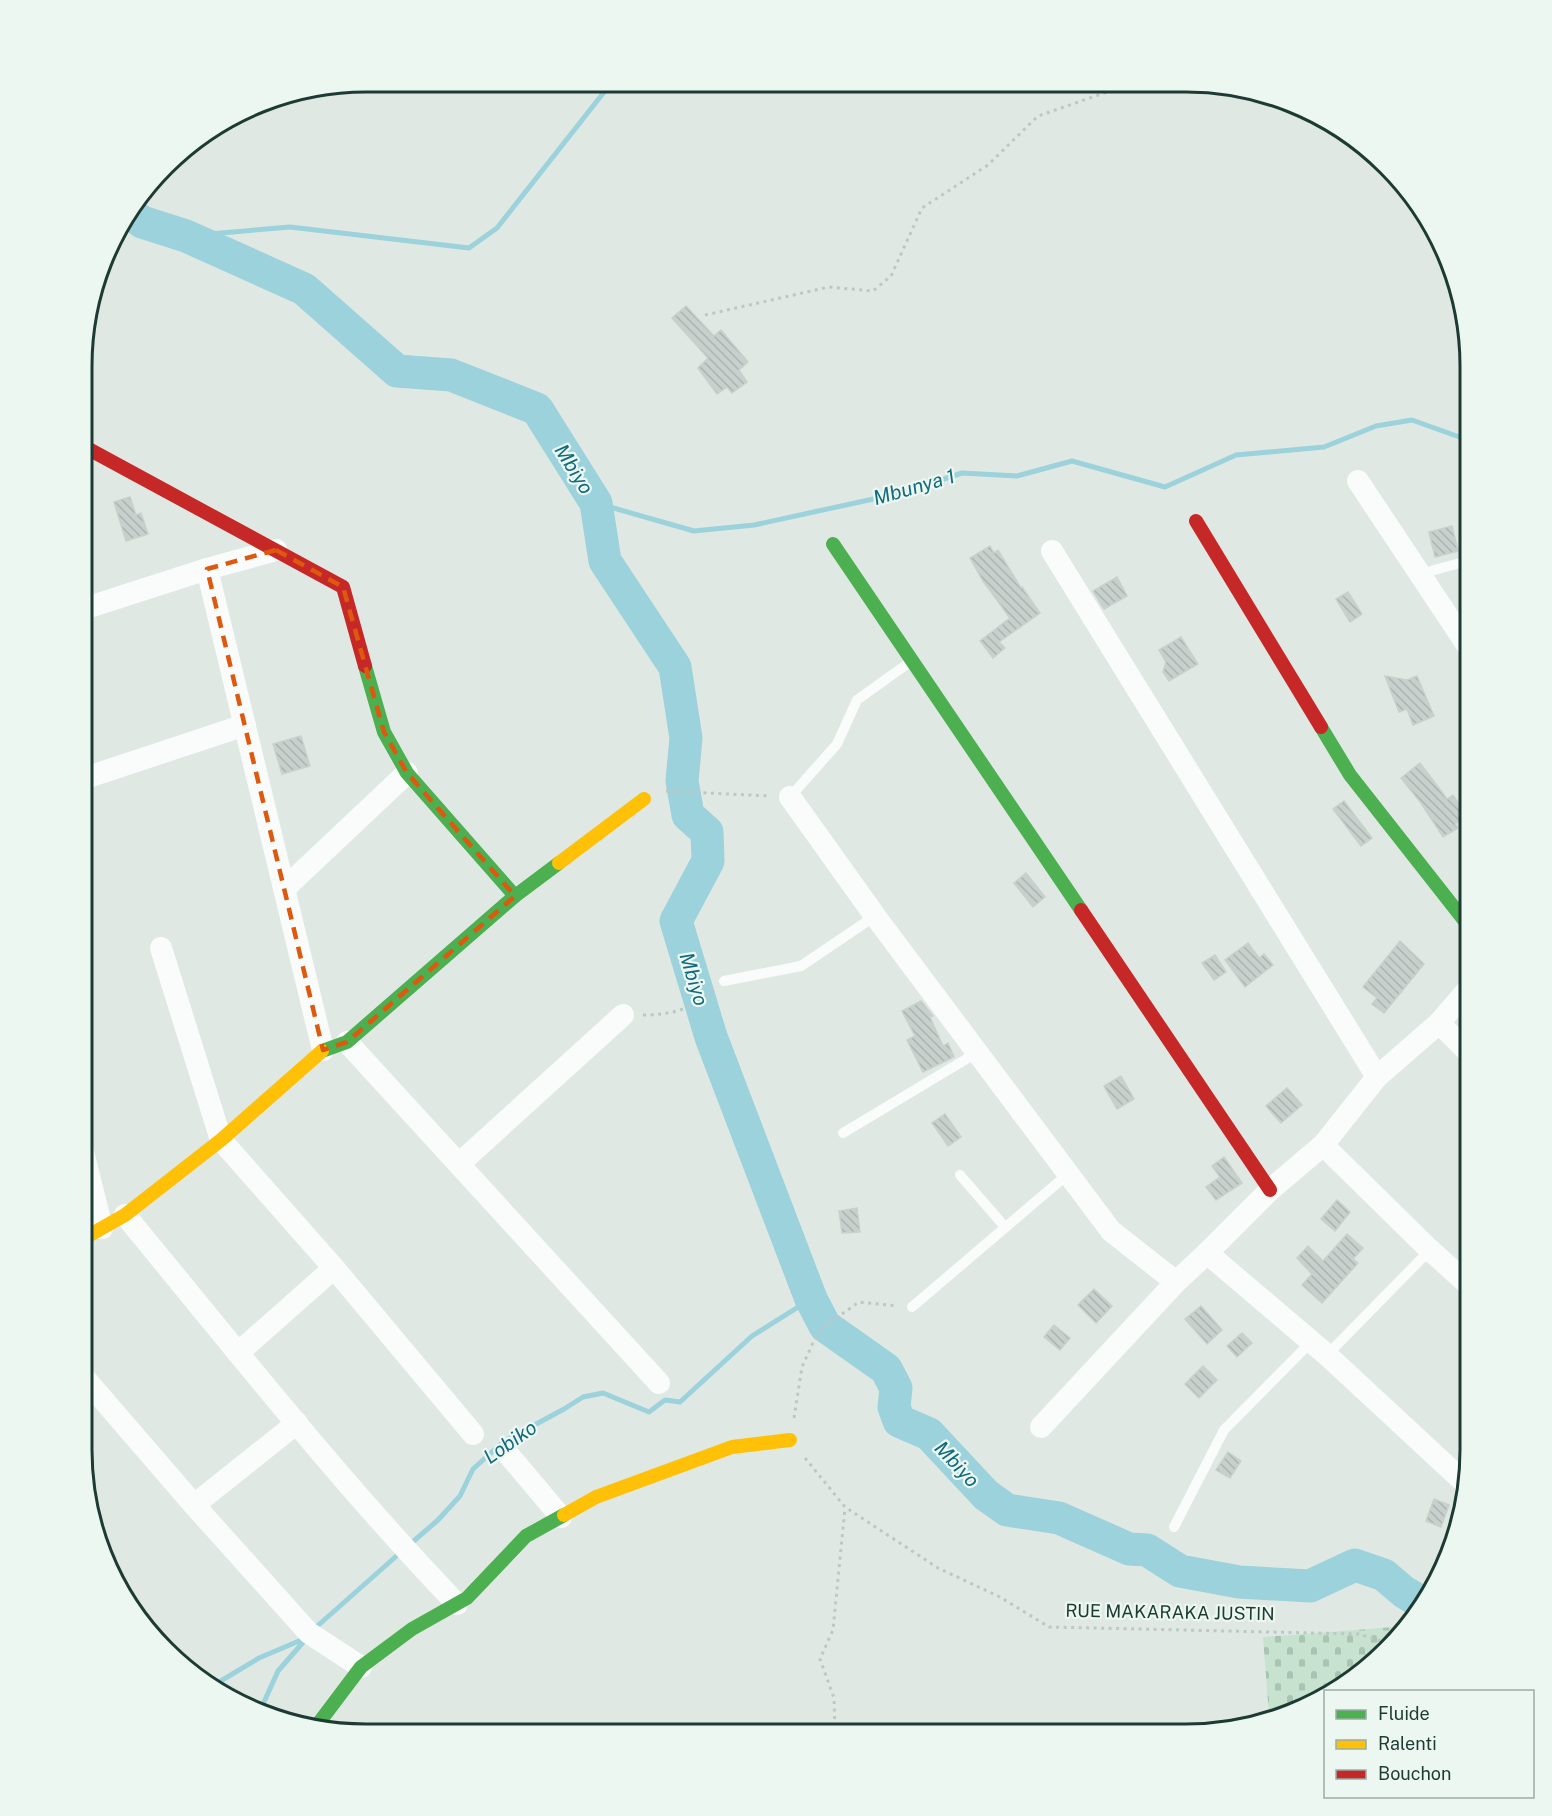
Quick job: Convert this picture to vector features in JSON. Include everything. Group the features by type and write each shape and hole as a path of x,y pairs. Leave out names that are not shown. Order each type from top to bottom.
{"street":[{"path":"92,451 343,587 384,732 407,773 514,896"},
{"path":"1358,481 1460,634"},
{"path":"1196,521 1350,775 1460,915"},
{"path":"833,544 1270,1190"},
{"path":"92,606 207,569 276,550"},
{"path":"1052,551 1377,1077"},
{"path":"207,569 323,1050"},
{"path":"92,776 245,725"},
{"path":"284,889 407,773"},
{"path":"790,797 875,916 1111,1231 1176,1282"},
{"path":"92,1234 125,1215 221,1140 323,1050 347,1042 514,896 644,799"},
{"path":"161,948 221,1140 334,1268 473,1434"},
{"path":"1041,1428 1176,1282 1270,1190 1323,1145 1377,1077 1439,1023 1460,999"},
{"path":"460,1163 623,1015"},
{"path":"1439,1023 1460,1044"},
{"path":"347,1042 659,1383"},
{"path":"1323,1145 1460,1277"},
{"path":"92,1188 102,1228"},
{"path":"125,1215 297,1423 405,1549 457,1604"},
{"path":"1207,1253 1319,1348 1459,1478"},
{"path":"238,1353 334,1268"},
{"path":"92,1387 309,1633 361,1667"},
{"path":"194,1505 297,1423"},
{"path":"321,1720 361,1667 412,1629 467,1598 526,1536 596,1497 732,1447 790,1440"},
{"path":"508,1454 561,1517"}],"lane":[{"path":"1420,574 1460,563"},
{"path":"790,797 837,744 857,700 912,660"},
{"path":"724,981 801,966 875,916"},
{"path":"843,1133 978,1052"},
{"path":"912,1307 1068,1174"},
{"path":"960,1175 1005,1227"},
{"path":"1174,1527 1224,1430 1430,1250"}],"path":[{"path":"705,315 829,287 873,291 891,276 922,208 988,165 1038,116 1107,92"},
{"path":"675,790 790,797"},
{"path":"623,1015 666,1015 701,1002 724,981"},
{"path":"790,1440 802,1367 817,1334 859,1302 912,1307"},
{"name":"RUE MAKARAKA JUSTIN","path":"790,1440 845,1507 938,1568 1000,1597 1049,1627 1359,1634 1382,1642"},
{"path":"835,1724 834,1698 820,1659 833,1630 845,1507"}],"highlighted area":[{"path":"276,550 343,587 384,732 407,773 515,896 347,1042 323,1050 207,569"}],"green space":[{"path":"1396,1627 1367,1657 1324,1688 1269,1712 1263,1637"}],"building":[{"path":"686,306 714,336 721,330 748,362 739,370 747,382 732,393 727,387 717,394 698,368 708,358 672,318"},
{"path":"130,497 136,515 141,513 148,534 126,541 114,502"},
{"path":"1452,526 1458,551 1435,557 1429,532"},
{"path":"990,546 994,553 998,550 1021,588 1040,613 999,642 1005,648 993,658 980,641 1010,618 983,581 970,558"},
{"path":"1117,577 1127,596 1104,609 1093,591"},
{"path":"1348,592 1362,614 1350,622 1336,599"},
{"path":"1181,637 1198,664 1169,681 1163,672 1166,662 1159,650"},
{"path":"1385,676 1407,680 1417,676 1434,716 1413,725 1407,709 1399,712"},
{"path":"301,736 310,766 282,774 273,744"},
{"path":"1420,763 1447,799 1453,795 1460,806 1460,821 1455,824 1458,828 1443,837 1401,778"},
{"path":"1344,801 1372,838 1361,846 1333,809"},
{"path":"1026,873 1045,897 1033,907 1014,883"},
{"path":"1400,941 1424,964 1384,1013 1372,1004 1377,998 1363,987"},
{"path":"1248,943 1259,958 1264,954 1273,965 1245,987 1225,960"},
{"path":"1215,955 1226,972 1214,980 1202,963"},
{"path":"921,1001 933,1016 930,1017 943,1046 948,1043 954,1057 923,1072 907,1040 915,1036 902,1011"},
{"path":"1121,1076 1134,1099 1117,1109 1104,1086"},
{"path":"1287,1088 1302,1105 1281,1123 1266,1106"},
{"path":"945,1114 961,1137 948,1146 932,1123"},
{"path":"1224,1157 1242,1183 1216,1200 1206,1187 1220,1177 1212,1166"},
{"path":"1337,1200 1350,1212 1335,1231 1321,1219"},
{"path":"857,1208 860,1232 842,1233 839,1211"},
{"path":"1347,1234 1363,1248 1353,1259 1358,1263 1322,1303 1302,1285 1312,1274 1297,1258 1308,1246 1323,1261"},
{"path":"1094,1289 1112,1306 1096,1323 1078,1305"},
{"path":"1201,1306 1222,1330 1207,1344 1185,1319"},
{"path":"1054,1325 1070,1338 1060,1350 1044,1337"},
{"path":"1242,1333 1252,1343 1237,1357 1227,1346"},
{"path":"1203,1366 1217,1380 1199,1398 1185,1384"},
{"path":"1228,1452 1241,1461 1230,1478 1216,1470"},
{"path":"1434,1499 1449,1505 1441,1527 1426,1521"}],"waterway":[{"path":"186,236 290,227 469,248 497,228 604,92"},
{"name":"Mbiyo","path":"135,217 142,222 186,236 304,289 397,371 451,375 537,409 596,503 605,561 675,667 686,738 682,781 688,815 707,832 708,861 676,921 711,1037 811,1299 825,1326 886,1369 896,1388 894,1407 899,1421 929,1434 986,1495 1007,1510 1059,1518 1129,1549 1147,1550 1180,1571 1239,1582 1310,1586 1355,1565 1384,1575 1416,1599"},
{"name":"Mbunya 1","path":"596,503 694,531 754,525 901,493 962,473 1017,476 1072,461 1165,487 1236,455 1324,447 1376,426 1412,420 1460,437"},
{"name":"Lobiko","path":"408,1546 438,1520 460,1496 473,1469 503,1442 583,1397 603,1393 649,1412 665,1400 680,1402 752,1336 811,1299"},
{"name":"Lobiko","path":"314,1629 401,1552"},
{"name":"Lobiko","path":"219,1682 259,1658 306,1638"},
{"path":"263,1705 278,1671 306,1639"}],"traffic: fast":[{"path":"833,544 1081,910"},
{"path":"365,666 384,732 407,773 515,896"},
{"path":"1321,727 1350,775 1460,915"},
{"path":"322,1051 347,1042 515,896 559,863"},
{"path":"321,1720 361,1667 412,1629 467,1598 526,1536 564,1515"}],"traffic: slow":[{"path":"559,863 644,799"},
{"path":"92,1234 125,1215 221,1140 322,1051"},
{"path":"564,1515 596,1497 732,1447 790,1440"}],"traffic: jam":[{"path":"92,451 343,587 365,666"},
{"path":"1196,521 1321,727"},
{"path":"1081,910 1270,1190"}]}
